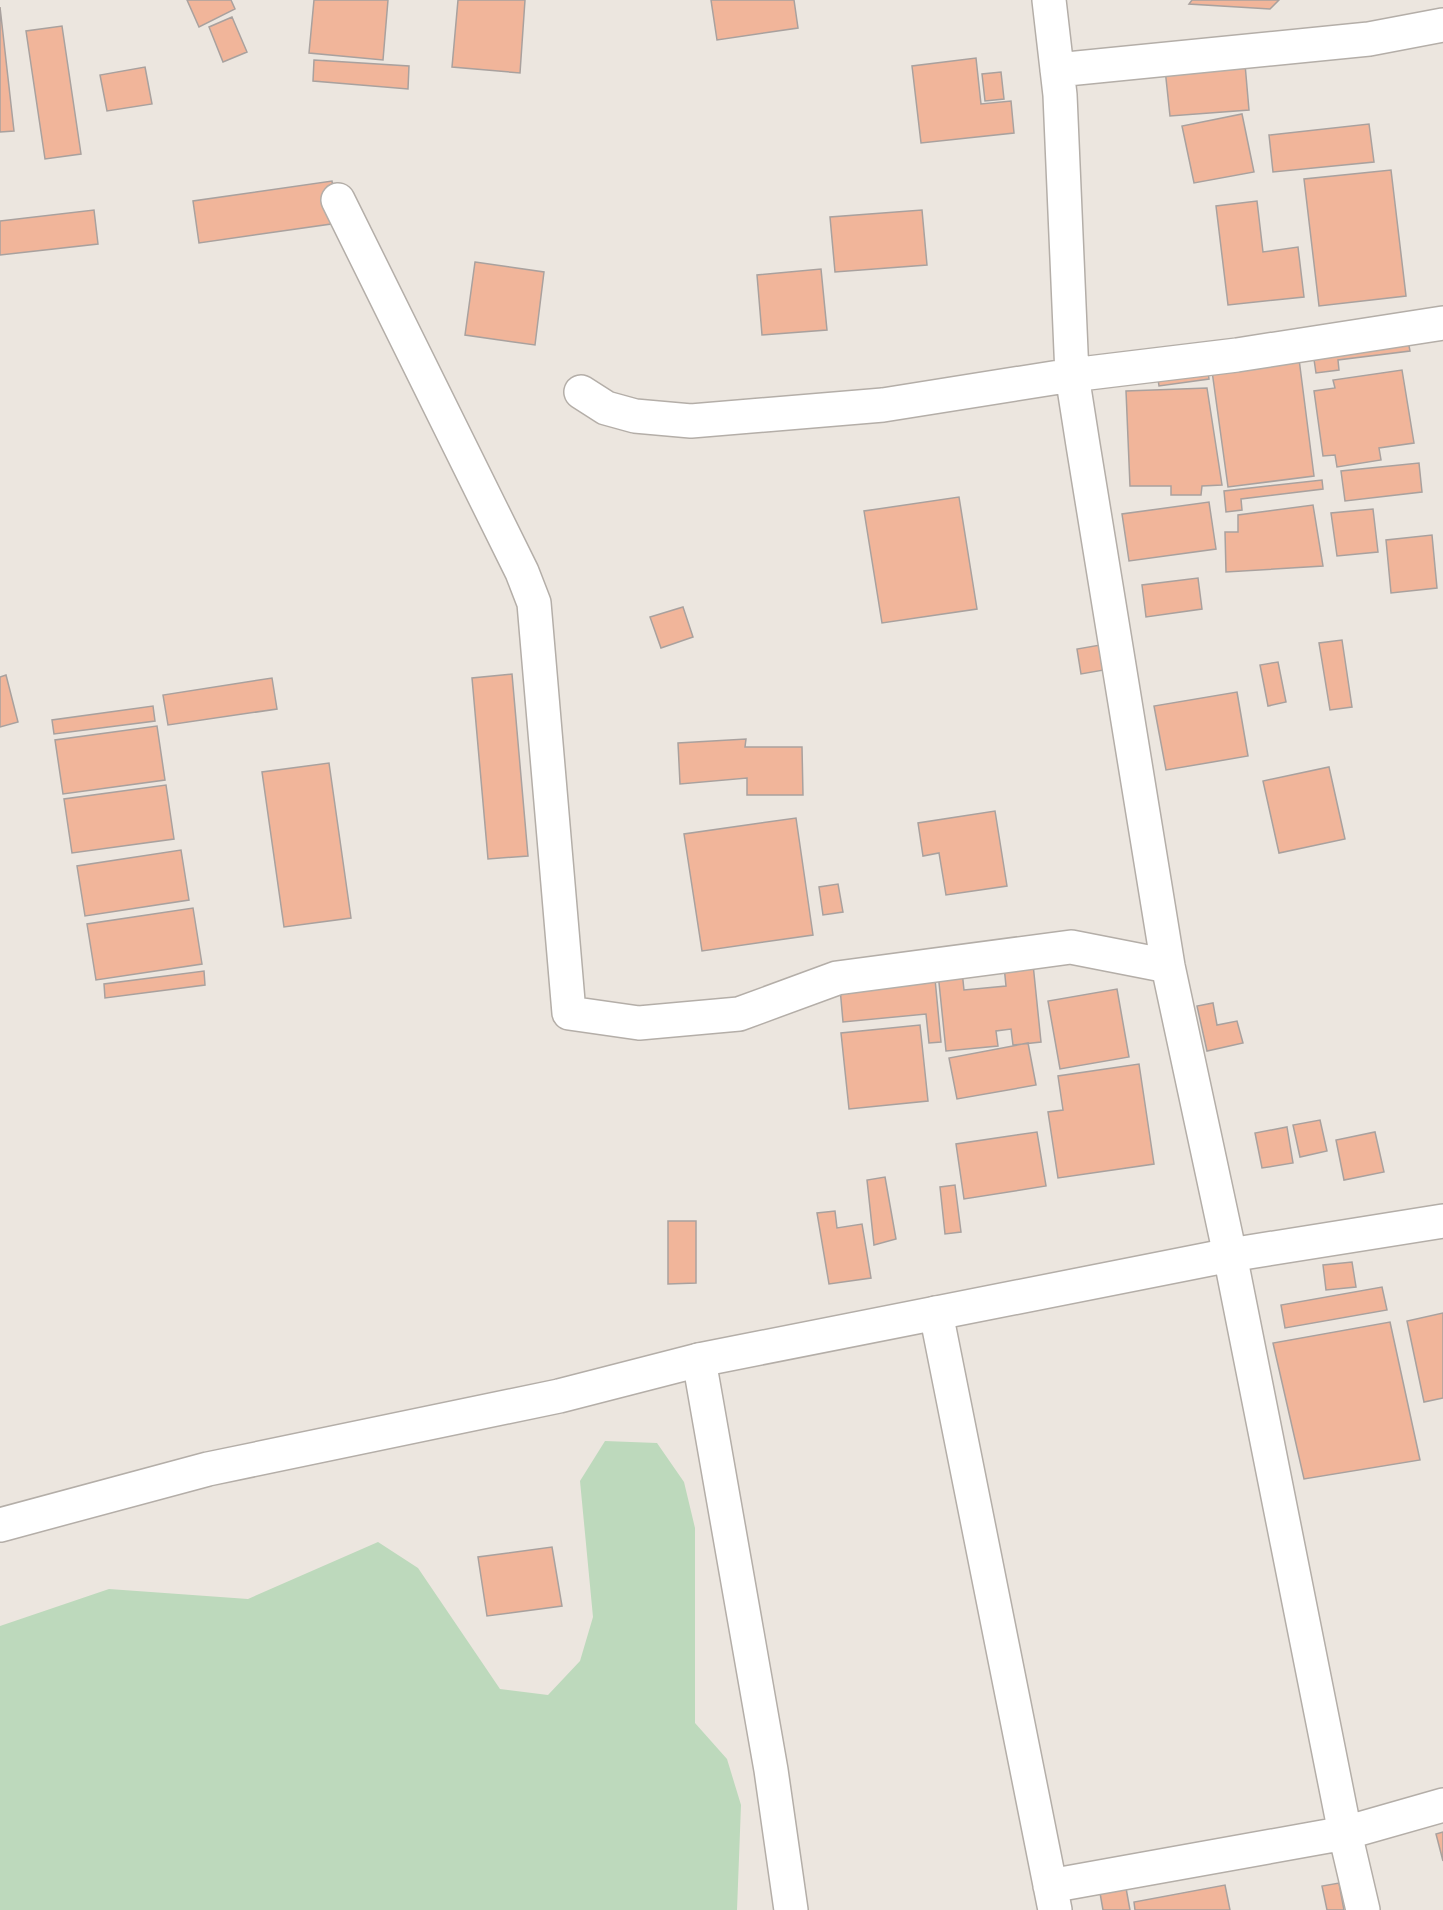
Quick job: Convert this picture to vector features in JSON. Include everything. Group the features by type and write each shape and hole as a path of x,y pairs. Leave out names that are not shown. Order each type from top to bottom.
{"street":[{"path":"1048,0 1057,70 1072,375 1168,966 1230,1254 1345,1833 1363,1910"},
{"path":"1057,70 1369,39 1443,25"},
{"path":"338,200 522,572 534,603 569,1013 639,1023 739,1014 837,978 1071,947 1168,966"},
{"path":"581,392 606,408 635,416 691,421 883,405 1072,375 1237,355 1443,323"},
{"path":"0,1525 208,1469 560,1395 699,1360 1230,1254 1443,1221"},
{"path":"936,1312 1053,1898 1345,1833 1443,1805"},
{"path":"699,1360 769,1759 791,1910"}],"green space":[{"path":"605,1441 657,1443 684,1482 695,1528 695,1723 727,1759 741,1805 737,1910 0,1910 0,1626 109,1589 248,1599 378,1542 418,1568 500,1689 548,1695 580,1661 593,1617 580,1481"}],"building":[{"path":"187,0 231,0 235,9 199,27"},
{"path":"314,0 388,0 383,60 309,53"},
{"path":"458,0 525,0 520,73 452,67"},
{"path":"711,0 794,0 798,28 717,40"},
{"path":"1192,0 1279,0 1270,9 1189,4"},
{"path":"0,7 14,131 0,132"},
{"path":"232,17 247,52 223,62 209,27"},
{"path":"62,26 81,154 45,159 26,31"},
{"path":"976,58 981,104 1011,101 1014,133 921,143 912,66"},
{"path":"314,60 409,66 408,89 313,81"},
{"path":"1245,64 1249,110 1170,116 1165,69"},
{"path":"145,67 152,104 107,111 100,75"},
{"path":"1001,72 1004,99 985,101 982,74"},
{"path":"1242,114 1254,172 1194,183 1182,126"},
{"path":"1369,124 1374,162 1273,172 1269,135"},
{"path":"1391,170 1406,296 1319,306 1304,179"},
{"path":"332,181 338,223 199,243 193,201"},
{"path":"1257,201 1263,252 1298,247 1304,297 1228,305 1216,206"},
{"path":"94,210 98,244 0,255 0,221"},
{"path":"922,210 927,265 835,272 830,217"},
{"path":"475,262 544,272 535,345 465,335"},
{"path":"821,269 827,330 762,335 757,275"},
{"path":"1407,335 1410,351 1338,360 1339,370 1316,373 1312,346"},
{"path":"1206,359 1209,379 1159,386 1156,366"},
{"path":"1299,359 1314,476 1228,487 1212,371"},
{"path":"1402,370 1414,443 1379,448 1381,460 1337,467 1335,455 1323,456 1314,391 1335,388 1333,380"},
{"path":"1207,388 1222,485 1202,486 1201,495 1171,495 1171,486 1130,486 1126,391"},
{"path":"1419,463 1422,492 1345,501 1341,471"},
{"path":"1322,480 1323,489 1241,499 1242,510 1226,512 1224,491"},
{"path":"959,497 977,609 882,623 864,511"},
{"path":"1209,502 1216,549 1129,561 1122,514"},
{"path":"1313,505 1323,566 1226,572 1225,532 1238,532 1238,515"},
{"path":"1373,509 1378,552 1337,556 1331,513"},
{"path":"1432,535 1437,588 1391,593 1386,540"},
{"path":"1198,578 1202,609 1146,617 1142,585"},
{"path":"683,607 693,637 661,648 650,617"},
{"path":"1342,640 1352,707 1330,710 1319,643"},
{"path":"1100,645 1104,670 1081,674 1077,649"},
{"path":"1278,662 1286,702 1268,706 1260,665"},
{"path":"512,674 528,856 488,859 472,678"},
{"path":"6,675 18,722 0,727 0,677"},
{"path":"272,678 277,709 168,725 163,695"},
{"path":"1237,692 1248,756 1166,770 1154,706"},
{"path":"153,706 155,721 54,734 52,720"},
{"path":"157,726 165,780 63,794 55,740"},
{"path":"746,739 745,747 802,747 803,795 747,795 747,778 680,784 678,743"},
{"path":"329,763 351,918 284,927 262,772"},
{"path":"1329,767 1345,839 1279,853 1263,781"},
{"path":"166,785 174,839 72,853 64,799"},
{"path":"995,811 1007,886 946,895 939,853 923,856 918,823"},
{"path":"796,818 813,935 702,951 684,834"},
{"path":"181,850 189,900 85,916 77,866"},
{"path":"838,884 843,912 823,915 819,887"},
{"path":"193,908 202,964 96,980 87,924"},
{"path":"1033,964 1041,1042 1013,1045 1011,1029 996,1031 998,1046 946,1051 938,973 962,971 964,990 1006,986 1004,966"},
{"path":"204,971 205,985 105,998 104,984"},
{"path":"935,979 941,1042 929,1043 926,1014 843,1022 840,988"},
{"path":"1117,989 1129,1057 1060,1069 1048,1001"},
{"path":"1213,1003 1217,1025 1237,1021 1243,1043 1207,1051 1197,1006"},
{"path":"920,1025 928,1101 849,1109 841,1033"},
{"path":"1028,1043 1036,1085 957,1099 949,1058"},
{"path":"1139,1064 1154,1164 1058,1178 1048,1112 1063,1110 1058,1076"},
{"path":"1320,1120 1327,1151 1300,1157 1293,1125"},
{"path":"1287,1127 1293,1163 1262,1168 1255,1133"},
{"path":"1037,1132 1046,1186 964,1199 956,1144"},
{"path":"1375,1132 1384,1172 1344,1180 1336,1140"},
{"path":"885,1177 896,1239 874,1245 867,1180"},
{"path":"955,1185 961,1232 945,1234 940,1187"},
{"path":"835,1211 837,1228 862,1224 871,1278 829,1284 817,1213"},
{"path":"668,1221 696,1221 696,1283 668,1284"},
{"path":"1352,1262 1356,1287 1326,1290 1323,1265"},
{"path":"1382,1287 1387,1310 1285,1328 1281,1305"},
{"path":"1443,1313 1443,1398 1424,1402 1407,1321"},
{"path":"1390,1322 1420,1460 1304,1479 1273,1343"},
{"path":"552,1547 562,1606 487,1616 478,1557"},
{"path":"1443,1832 1443,1861 1436,1834"},
{"path":"1339,1883 1344,1910 1327,1910 1322,1886"},
{"path":"1225,1885 1230,1910 1135,1910 1134,1902"},
{"path":"1126,1888 1130,1910 1103,1910 1100,1893"}]}
